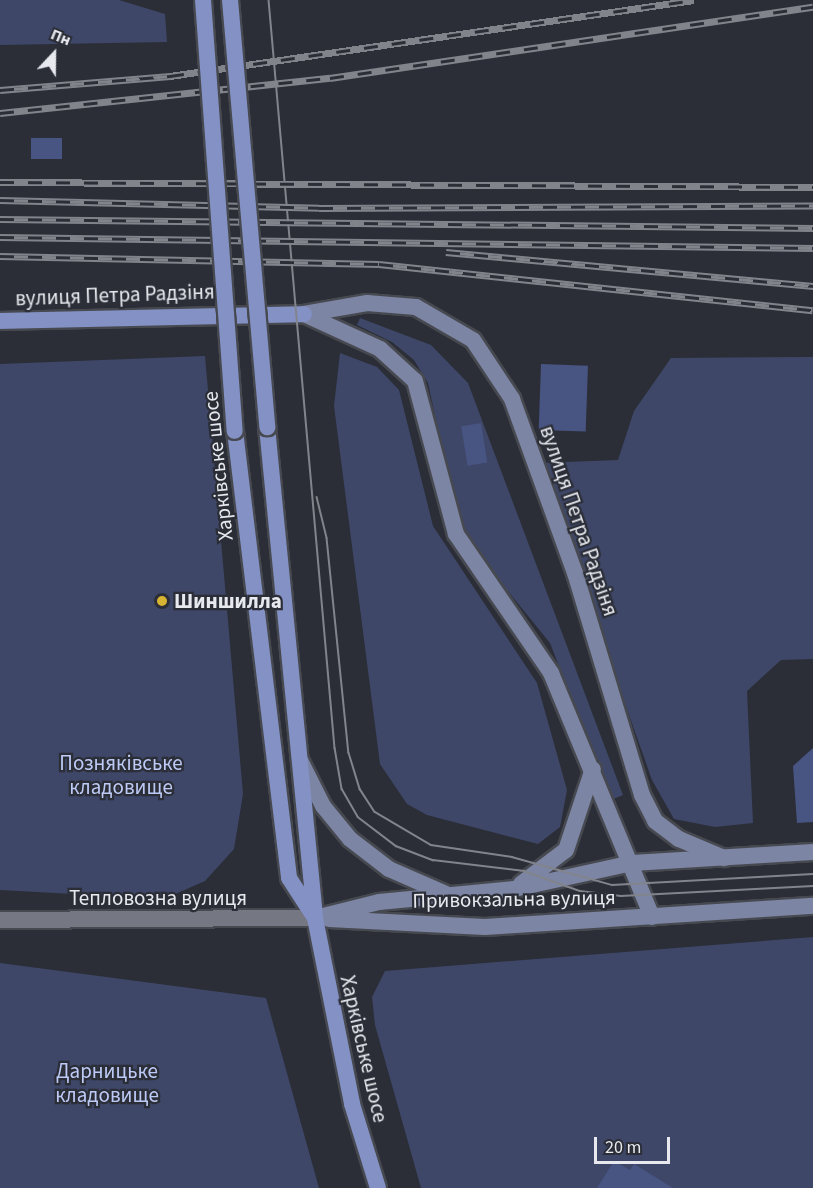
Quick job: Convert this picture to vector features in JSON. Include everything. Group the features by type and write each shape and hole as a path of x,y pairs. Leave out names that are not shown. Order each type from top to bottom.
{"main road":[{"name":"Харківське шосе","path":"203,0 235,431 289,878 315,918"},
{"name":"Харківське шосе","path":"230,0 296,752 315,918 352,1104 378,1188"},
{"name":"вулиця Петра Радзіня","path":"0,321 304,314 367,303 416,307 473,340 512,399 575,573 646,804 655,821 679,839 724,858"},
{"name":"вулиця Петра Радзіня","path":"304,314 380,349 415,381 456,534 538,647 593,769 652,917"},
{"name":"Привокзальна вулиця","path":"296,752 323,806 350,839 389,869 447,894"},
{"path":"514,889 566,850 593,769"},
{"name":"Привокзальна вулиця","path":"315,918 379,902 514,889 632,863 813,852"},
{"name":"Привокзальна вулиця","path":"315,918 485,927 813,906"}],"street":[{"name":"Тепловозна вулиця","path":"0,920 315,918"}],"green space":[{"path":"0,0 119,0 165,14 167,42 0,45"},
{"path":"360,318 431,345 468,383 623,795 611,800 550,643 460,532 428,383 414,360 392,342 357,325"},
{"path":"340,353 377,367 399,390 433,526 537,683 567,790 560,827 538,844 427,815 407,804 380,764 334,406"},
{"name":"Позняківське кладовище","path":"205,356 243,794 234,849 205,881 164,899 0,890 0,364"},
{"path":"813,357 813,659 781,660 747,691 753,823 715,827 674,819 652,780 540,463 618,460 634,411 671,358"},
{"path":"813,937 813,1188 421,1188 375,1025 372,997 385,971"},
{"name":"Дарницьке кладовище","path":"0,963 266,998 319,1188 0,1188"}],"building":[{"path":"31,138 62,138 62,159 31,159"},
{"path":"541,364 588,366 586,432 539,430"},
{"path":"481,423 487,463 468,466 461,426"},
{"path":"813,748 813,822 797,823 793,766"},
{"path":"614,1161 630,1170 634,1164 673,1188 597,1188"}],"tram line":[{"path":"269,0 335,748 342,789 358,817 396,846 433,860 524,871 580,891 621,896 813,886"},
{"path":"317,497 327,538 349,753 360,789 375,812 431,845 512,857 612,885 813,874"}],"railway":[{"path":"0,90 170,76 694,0"},
{"path":"0,113 330,78 813,7"},
{"path":"0,182 813,187"},
{"path":"0,200 319,208 813,205"},
{"path":"0,219 813,228"},
{"path":"0,237 813,248"},
{"path":"446,252 813,286"},
{"path":"0,256 379,264 813,310"}],"place":[{"name":"Шиншилла","path":"162,601"}]}
